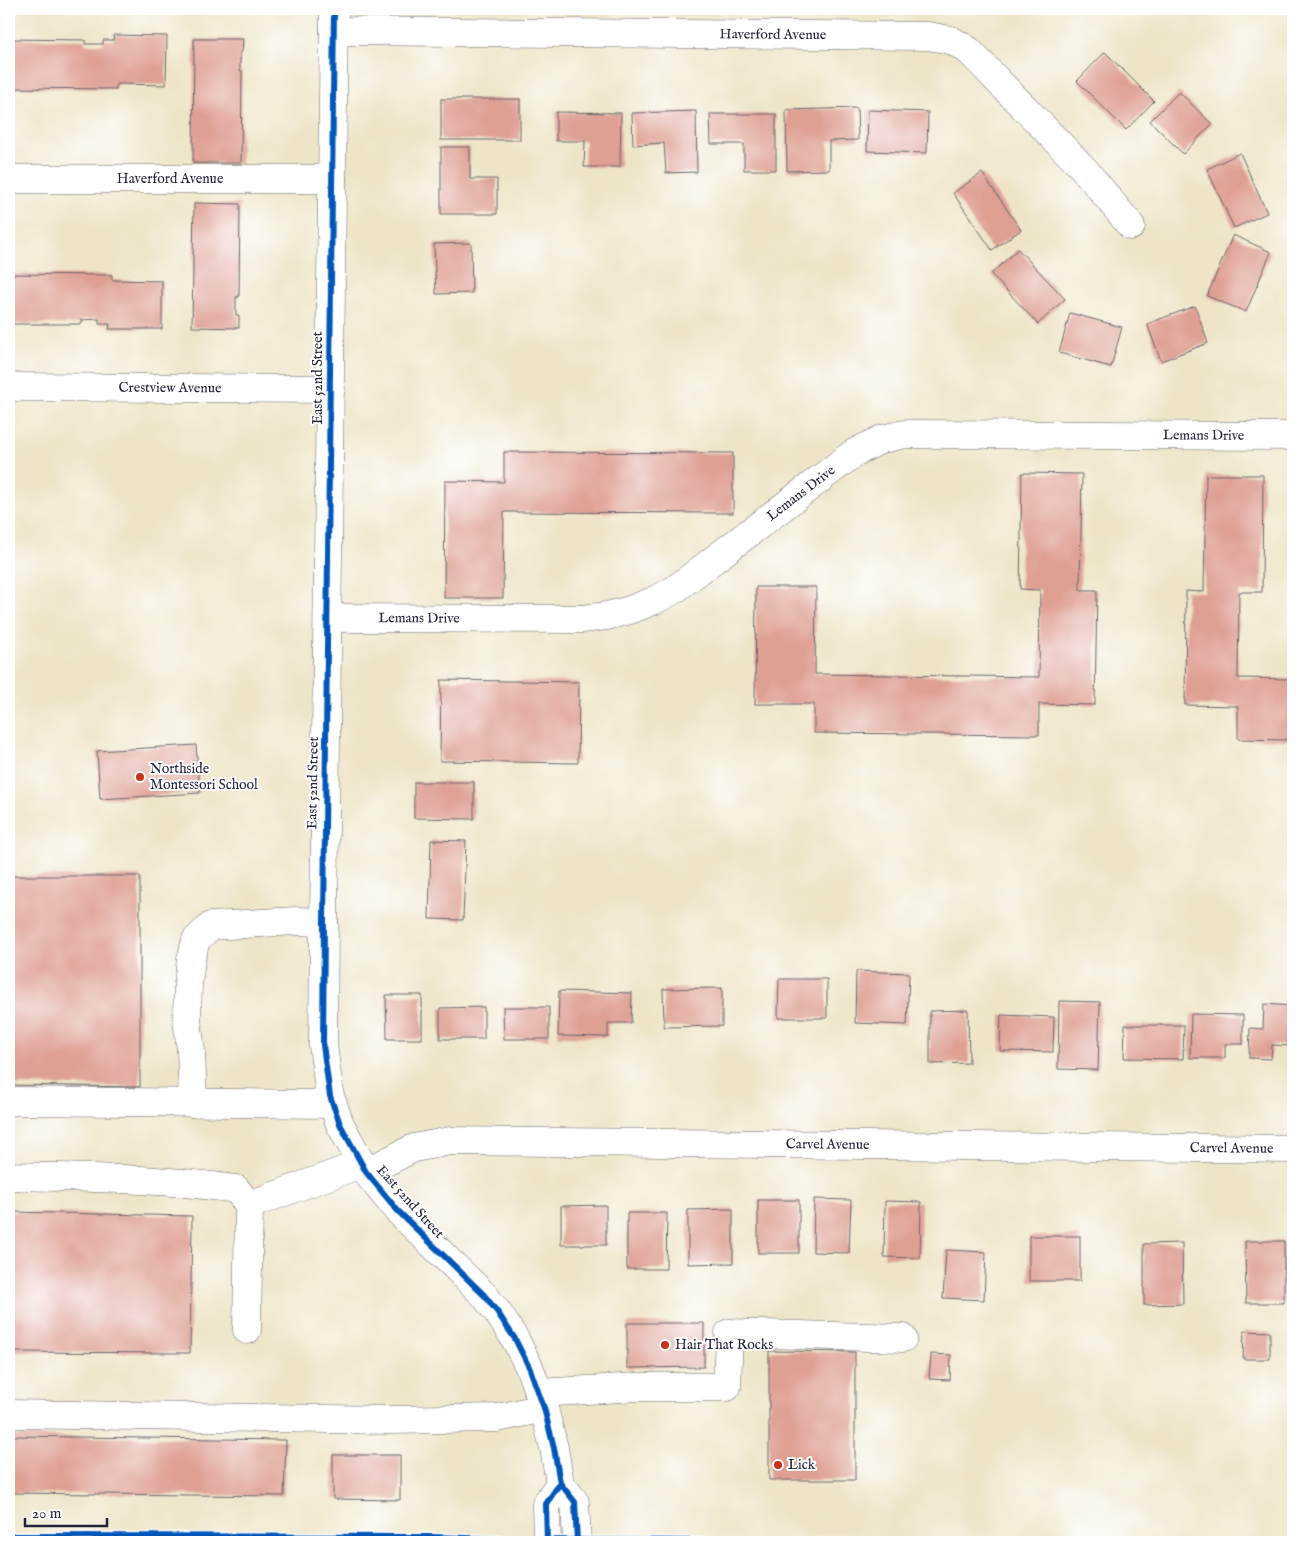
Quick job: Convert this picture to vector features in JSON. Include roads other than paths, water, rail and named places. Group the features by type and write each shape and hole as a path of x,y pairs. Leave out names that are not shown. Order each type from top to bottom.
{"street":[{"name":"East 52nd Street","path":"334,20 323,1046 330,1096 344,1134 364,1168 398,1211 485,1296 515,1339 530,1369 542,1400 554,1448 560,1483 575,1502 577,1542"},
{"name":"Haverford Avenue","path":"334,20 928,36 951,40 968,50 1084,169 1131,226"},
{"name":"Haverford Avenue","path":"9,179 332,179"},
{"name":"Crestview Avenue","path":"9,387 331,389"},
{"name":"Lemans Drive","path":"328,618 582,619 607,616 636,608 653,602 685,584 861,449 882,439 905,434 1293,436"},
{"path":"193,1103 191,1050 187,1020 188,984 191,958 196,940 211,926 297,921 324,922"},
{"path":"9,1101 333,1104"},
{"name":"Carvel Avenue","path":"249,1205 364,1168 414,1148 450,1141 1293,1148"},
{"path":"9,1176 134,1179 236,1189 249,1205 247,1330"},
{"path":"9,1414 392,1420 497,1418 542,1400 637,1387 726,1387 729,1333 903,1338"},
{"path":"547,1542 546,1504 560,1483"}],"place":[{"name":"Northside Montessori School","path":"140,777"},
{"name":"Hair That Rocks","path":"665,1345"},
{"name":"Lick","path":"778,1465"}]}
